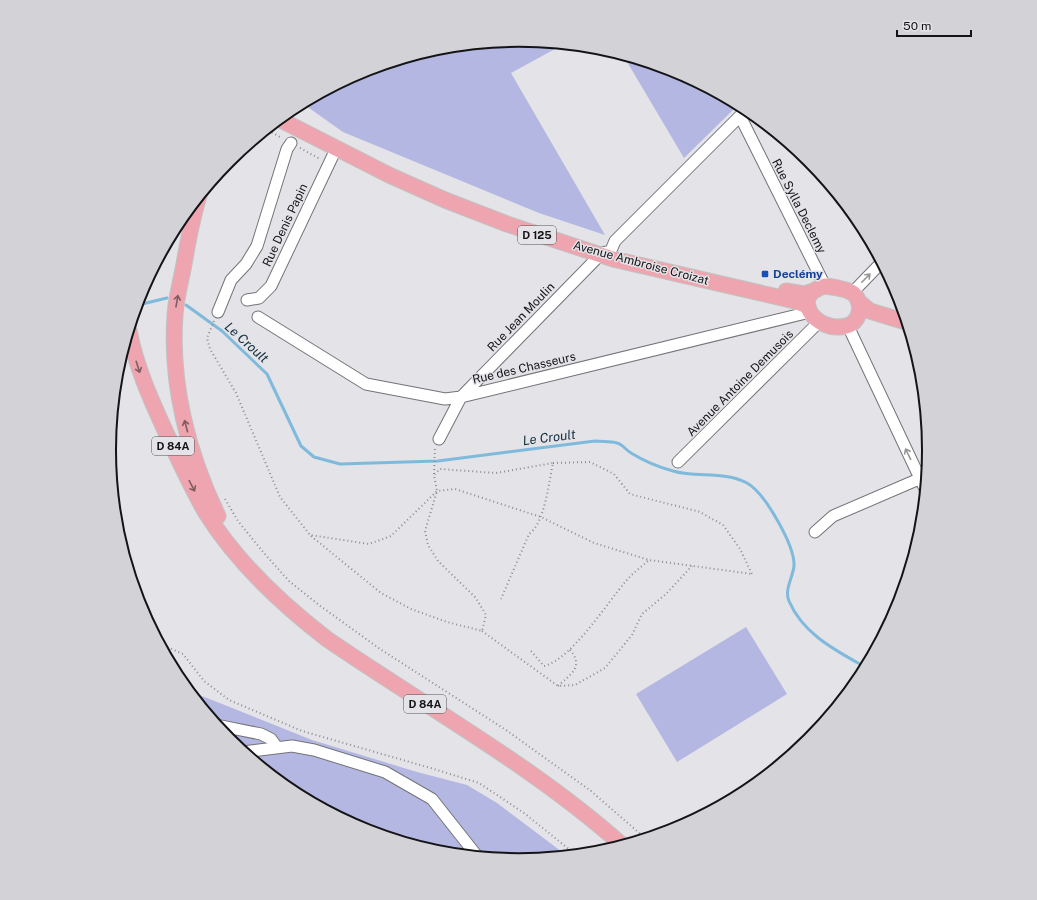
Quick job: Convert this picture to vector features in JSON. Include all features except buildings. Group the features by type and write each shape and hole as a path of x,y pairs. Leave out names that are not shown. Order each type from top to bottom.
{"main road":[{"name":"Avenue Ambroise Croizat","path":"294,116 314,130 403,173 606,252 667,263 798,294 807,294 820,288"},
{"name":"Avenue Ambroise Croizat","path":"285,122 336,149 416,187 479,214 606,252 795,301 805,305 812,314 838,326 852,323"},
{"name":"D 84A","path":"201,203 188,239 175,314 174,340 176,380 182,412 196,460 214,508 237,552"},
{"path":"812,314 809,298 820,288 855,297 870,310 900,321"},
{"path":"852,323 860,314 855,297"},
{"path":"852,323 868,318 901,322"},
{"name":"D 84A","path":"131,339 144,383 185,472 206,512 266,586 313,628 545,783 616,841"}],"street":[{"name":"Rue Jean Moulin","path":"437,444 461,397 606,252 615,240 741,115"},
{"name":"Rue Sylla Declemy","path":"745,117 820,288"},
{"path":"218,312 231,280 246,264 257,246 287,149 291,143"},
{"name":"Rue Denis Papin","path":"247,300 259,298 271,286 336,149"},
{"path":"855,297 878,267"},
{"name":"Rue des Chasseurs","path":"258,317 366,384 445,399 461,397 812,314"},
{"name":"Avenue Antoine Demusois","path":"678,462 812,314"},
{"path":"852,323 921,473"},
{"path":"815,532 833,516 921,478"},
{"path":"227,727 261,734 271,738 276,746"},
{"path":"251,751 276,746 292,746 314,750 391,775 432,799 472,850"}],"path":[{"path":"218,312 207,338 210,349 236,393 280,497 310,535 381,593 411,609 447,622 482,630 558,686 575,686 605,668 632,634 642,614 666,594 692,566"},
{"path":"437,444 433,470 437,491 425,531 428,545 438,561 476,598 486,615 482,630"},
{"path":"310,535 369,544 391,536 437,491 455,489 541,517 594,543 649,560 752,574 740,549 723,525 700,512 630,494 614,474 590,462 553,462 496,473 440,469 434,475"},
{"path":"501,599 529,534 536,529 541,517 553,462"},
{"path":"222,495 238,521 263,552 289,581 307,596 380,649 506,730 591,791 641,834"},
{"path":"531,651 544,666 553,664 580,638 627,579 649,560"},
{"path":"167,647 183,654 204,681 229,700 302,731 434,769 479,784 524,813 570,850"},
{"path":"558,686 574,672 577,663 575,656 569,649"}],"shaded area":[{"path":"518,47 555,49 511,73 605,235 539,213 343,132 308,107 364,78 389,68 414,61 466,50"},
{"path":"627,62 648,68 673,78 720,101 733,110 684,158"},
{"path":"746,627 787,694 677,762 636,694"},
{"path":"199,695 312,740 417,772 467,785 497,803 560,851 518,853 466,850 414,839 389,832 364,822 317,799 273,770 234,735"}],"waterway":[{"name":"Le Croult","path":"143,304 167,298"},
{"name":"Le Croult","path":"186,305 222,331 267,374 301,446 314,457 340,464 438,461 595,441 614,442 641,459 667,469 682,473 729,477 747,483 762,497 770,508 790,546 794,566 788,588 788,597 795,613 811,632 821,640 860,664"}],"place":[{"name":"Declémy","path":"765,274"}]}
